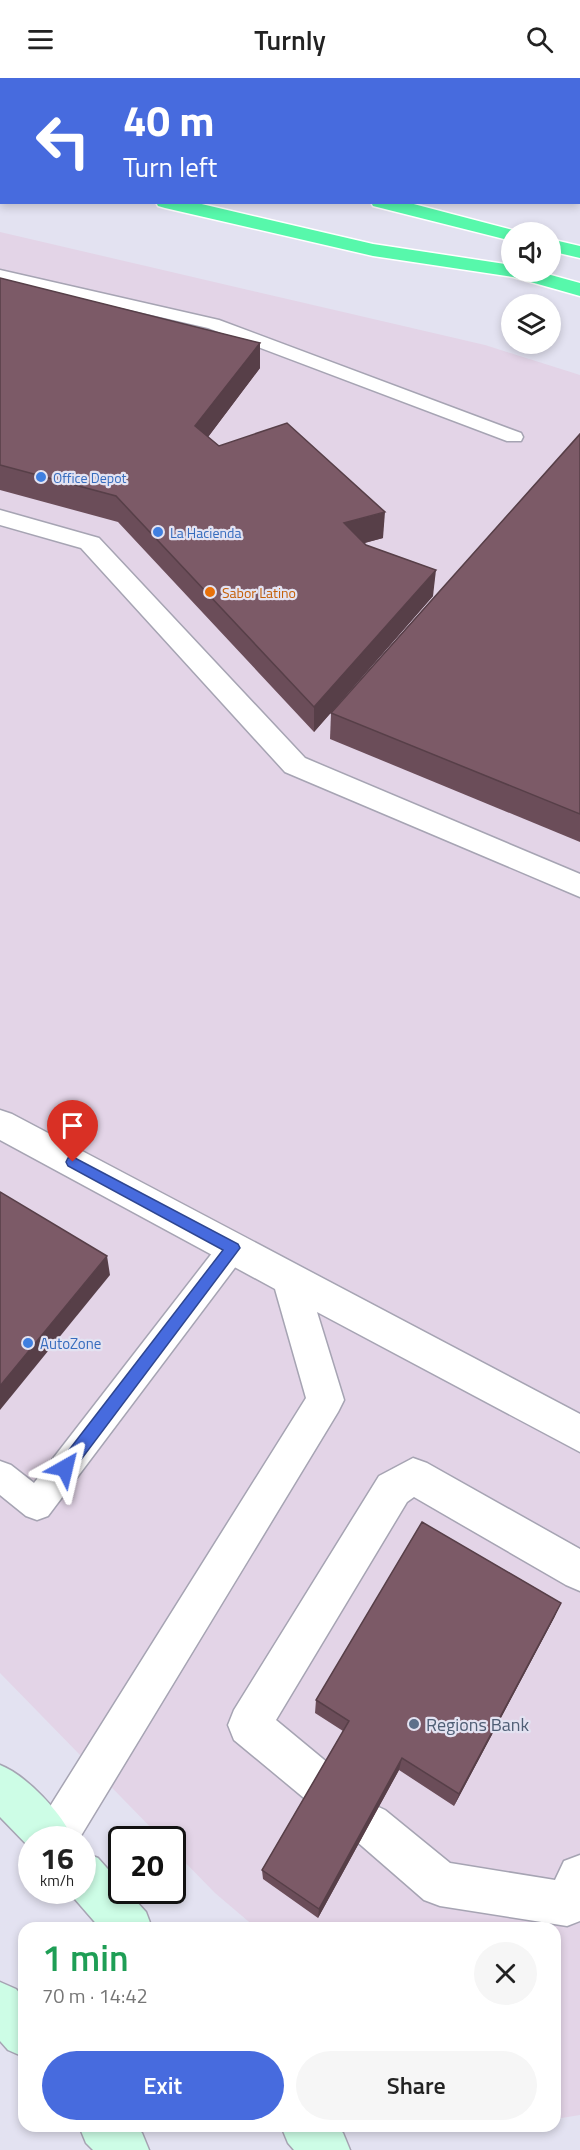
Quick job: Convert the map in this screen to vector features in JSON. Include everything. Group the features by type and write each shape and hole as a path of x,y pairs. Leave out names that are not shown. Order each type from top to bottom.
{"highway":[{"path":"174,204 373,250 501,269"},
{"path":"238,204 501,267"},
{"path":"388,204 501,232"},
{"path":"561,248 580,252"},
{"path":"553,282 580,290"}],"main road":[{"path":"0,1786 39,1826"},
{"path":"96,1890 125,1922"},
{"path":"0,2005 18,2027"},
{"path":"108,2132 125,2150"},
{"path":"310,2132 326,2150"}],"street":[{"path":"0,517 90,543 295,765 580,886"},
{"path":"0,1124 580,1434"},
{"path":"60,1826 325,1400 290,1279"},
{"path":"319,1783 249,1725 393,1489 413,1476 580,1571"},
{"path":"370,1825 440,1884 567,1904 580,1877"}],"lane":[{"path":"0,275 213,324 514,437"},
{"path":"0,1476 37,1505 233,1248"}],"shaded area":[{"path":"0,232 485,345 501,350 501,354 514,354 580,375 580,2115 561,2118 561,1922 249,1922 215,1893 186,1863 186,1826 149,1826 0,1673"}],"building":[{"path":"0,278 260,343 195,426 219,446 287,423 385,512 344,523 366,545 436,570 314,707 116,496 0,465"},
{"path":"580,434 580,814 331,713"},
{"name":"AutoZone","path":"0,1192 107,1256 0,1386"},
{"name":"Regions Bank","path":"422,1522 561,1603 459,1794 402,1758 319,1909 262,1870 349,1721 316,1700"}],"place":[{"name":"Office Depot","path":"41,477"},
{"name":"La Hacienda","path":"158,532"},
{"name":"Sabor Latino","path":"210,592"},
{"name":"AutoZone","path":"28,1343"},
{"name":"Regions Bank","path":"414,1724"}],"route":[{"path":"65,1468 233,1248 73,1162"}]}
